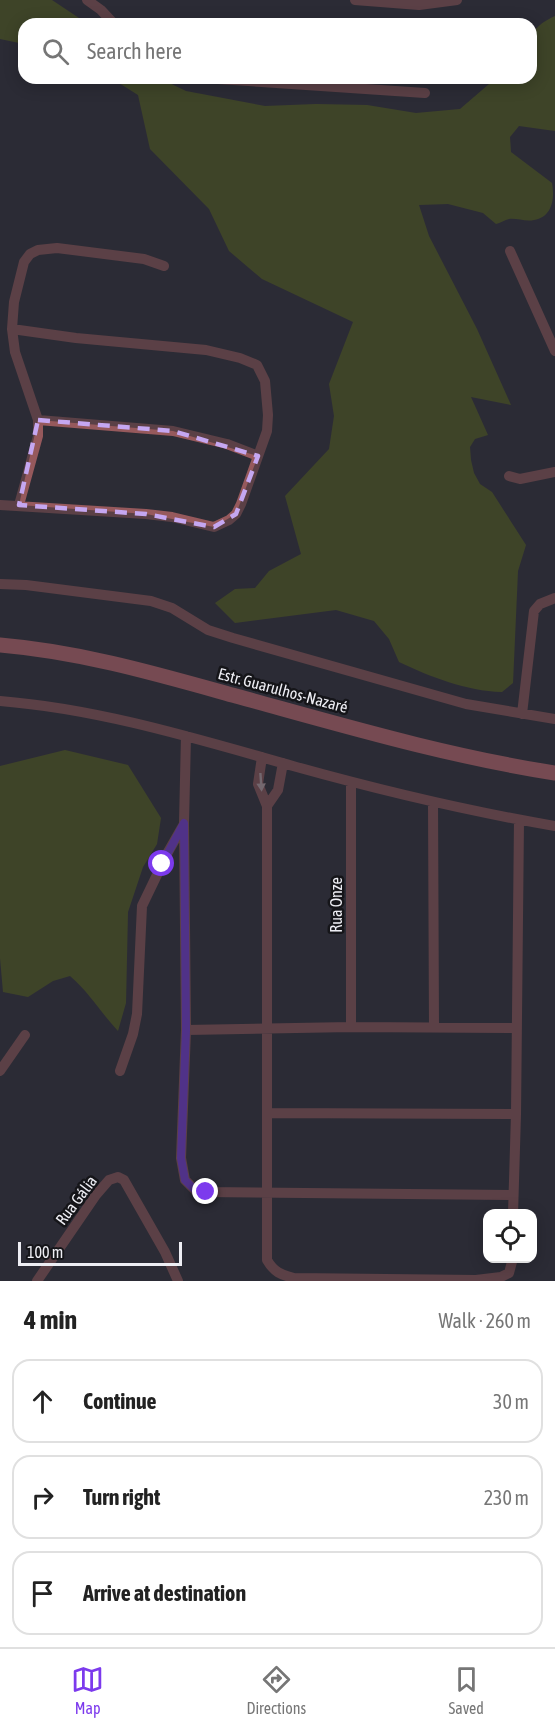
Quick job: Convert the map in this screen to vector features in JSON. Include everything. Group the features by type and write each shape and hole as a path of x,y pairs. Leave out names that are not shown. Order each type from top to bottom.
{"main road":[{"name":"Estr. Guarulhos-Nazaré","path":"0,645 82,655 430,749 496,764 555,773"}],"street":[{"path":"87,0 102,5 110,18"},
{"path":"355,0 419,5 457,0"},
{"path":"292,84 425,93"},
{"path":"19,505 38,436 38,420 15,352 12,329 14,302 24,262 30,254 38,250 57,248 144,259 164,266"},
{"path":"510,251 555,351"},
{"path":"0,505 146,514 172,517 214,527 222,525 236,514 267,431 268,415 263,374 257,365 250,361 206,350 76,338 12,329"},
{"path":"38,420 173,430 227,444 258,456"},
{"path":"509,476 520,479 555,472"},
{"path":"0,584 26,585 151,601 172,608 208,630 233,638 466,704 555,719"},
{"path":"522,714 534,611 540,604 555,598"},
{"path":"0,702 38,704 84,712 186,736 351,782 433,802 555,826"},
{"path":"186,736 184,823 186,1030 181,1158 185,1180 195,1190 206,1192 513,1195"},
{"path":"262,757 258,784 267,806 267,1260 273,1270 294,1278 476,1280 501,1277 509,1273 512,1263"},
{"path":"267,806 278,790 283,763"},
{"name":"Rua Onze","path":"351,782 351,1027"},
{"path":"433,802 434,1028"},
{"path":"513,1209 519,820"},
{"path":"120,1071 133,1034 137,1014 142,906 184,823"},
{"path":"186,1030 351,1027 517,1028"},
{"path":"0,1071 25,1035"},
{"path":"267,1113 516,1114"},
{"name":"Rua Gália","path":"37,1281 103,1186 109,1180 118,1177 124,1180 165,1252 178,1281"}],"highlighted area":[{"path":"38,420 173,431 258,456 236,514 214,527 146,514 19,505"}],"green space":[{"path":"0,0 52,0 79,18 18,18 18,43 0,39"},
{"path":"555,16 555,131 519,126 510,137 511,152 552,183 553,195 548,211 534,220 509,219 496,224 483,213 448,204 419,205 429,236 477,329 511,405 471,397 488,435 475,439 470,447 474,473 480,484 492,492 526,545 518,571 513,683 502,692 489,691 462,686 424,673 399,662 389,639 374,621 336,610 235,623 215,603 235,589 255,588 269,571 301,554 285,496 329,449 334,416 329,384 353,322 262,279 229,251 209,209 150,149 138,95 121,84 171,84 186,91 265,106 367,105 416,113 460,109 489,84 537,84 537,28"},
{"path":"65,750 128,765 161,818 157,844 143,867 128,912 126,1003 118,1031 70,976 53,981 28,997 3,992 0,958 0,766"}],"route":[{"path":"162,864 184,823 186,1030 181,1158 185,1180 195,1190 206,1192"}]}
